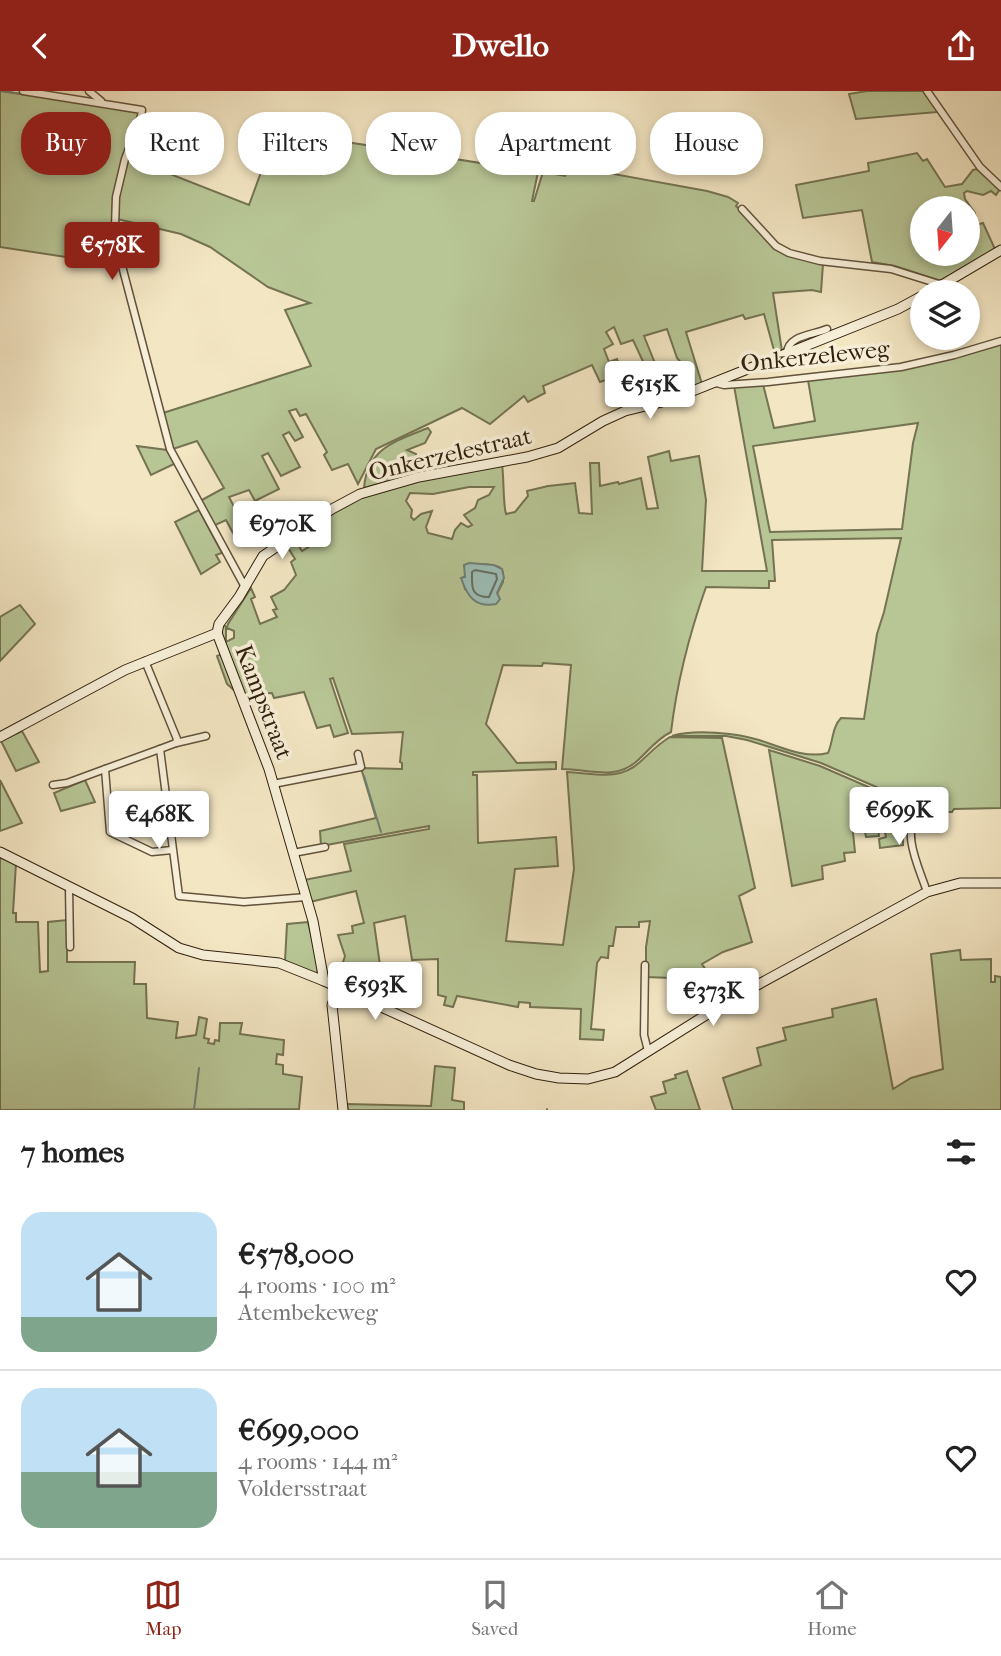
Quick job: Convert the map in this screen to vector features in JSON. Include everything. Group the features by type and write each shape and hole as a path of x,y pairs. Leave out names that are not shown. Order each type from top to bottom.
{"street":[{"path":"23,91 142,110 116,197 115,227 121,262 170,449 245,588"},
{"path":"89,91 103,102"},
{"path":"927,91 980,167 1001,187"},
{"path":"743,209 776,246 789,253 820,261 891,269 926,280"},
{"path":"950,280 1001,250"},
{"name":"Onkerzelestraat","path":"217,633 219,624 245,588 263,556 332,509 360,494 419,477 550,450 625,411 670,400 910,302"},
{"path":"787,353 792,341 827,329"},
{"name":"Onkerzeleweg","path":"714,383 757,383 889,369 932,361 1001,341"},
{"path":"0,737 145,661 217,633"},
{"name":"Kampstraat","path":"217,633 253,722 273,784 318,941 324,981"},
{"path":"145,661 176,743"},
{"path":"53,785 67,783 176,743 206,736"},
{"path":"160,749 179,896 244,902 306,897"},
{"name":"Kampstraat","path":"273,784 361,767 358,754"},
{"path":"105,769 110,832 152,852 172,850"},
{"path":"919,809 911,821 910,833 927,892"},
{"path":"293,853 326,847"},
{"path":"0,852 132,918 179,948 203,955 278,963 324,981 509,1065 536,1074 583,1079 615,1072 730,1000 927,892 960,883 1001,883"},
{"path":"69,887 70,947"},
{"path":"645,965 644,1035 648,1051"},
{"path":"338,988 332,1005 343,1110"}],"green space":[{"path":"0,91 138,112 125,112 125,159 113,199 113,226 119,265 0,247"},
{"path":"867,91 923,91 938,112 856,119 849,94"},
{"path":"352,143 366,145 366,175 461,175 461,160 475,162 475,175 537,175 532,201 542,175 619,175 728,197 738,203 736,206 787,255 823,264 821,292 812,290 773,293 782,351 775,354 764,314 745,319 743,315 686,332 702,384 693,387 688,371 677,358 667,329 644,336 669,398 661,400 633,340 621,344 614,327 606,332 613,344 604,349 609,362 617,359 623,374 600,382 592,365 543,386 545,393 528,402 524,396 490,424 462,408 376,449 358,484 348,464 332,470 324,455 327,452 306,414 300,416 296,409 289,411 303,437 295,441 289,432 283,435 300,467 281,476 268,453 262,456 279,489 255,501 249,490 229,497 244,526 233,533 226,520 213,526 200,501 224,488 197,441 173,449 163,413 311,366 285,310 310,303 268,287 210,247 181,234 117,219 125,167 125,175 173,175 249,205 260,175 352,175"},
{"path":"917,153 923,161 927,159 945,187 962,184 973,170 977,169 1000,189 996,195 991,191 983,195 967,191 964,196 910,196 910,266 966,266 938,280 895,266 872,262 862,210 803,218 796,185 869,171 868,163"},
{"path":"983,223 995,249 980,258 980,224"},
{"path":"1001,342 1001,808 927,812 925,808 821,763 747,740 726,736 672,736 703,732 739,735 784,749 819,754 828,753 841,718 864,719 877,634 901,538 772,540 775,581 769,581 769,588 706,587 684,659 671,732 657,741 637,761 620,771 601,773 562,769 571,665 503,665 486,724 517,763 556,762 556,769 473,772 473,775 477,775 478,843 556,837 558,866 515,869 506,941 563,945 574,869 567,772 596,775 623,772 632,768 670,737 722,738 755,888 739,896 752,942 723,952 702,964 706,970 671,978 646,977 646,947 650,921 639,922 639,927 616,927 608,958 601,957 597,963 591,1029 604,1030 603,1040 580,1039 581,1009 530,1007 530,1003 519,1002 518,1007 457,996 453,1007 444,1005 446,997 438,995 438,959 412,960 405,916 374,923 386,1007 348,989 355,972 342,965 345,956 338,935 353,933 352,926 364,923 356,891 310,902 304,880 351,871 344,844 429,829 429,826 321,846 320,831 376,818 361,768 402,769 400,762 403,732 352,734 333,678 330,679 348,733 334,737 330,725 317,728 304,692 274,698 272,693 256,694 255,700 247,702 227,684 217,656 222,654 215,635 223,624 226,627 226,642 234,638 234,631 227,628 228,624 251,588 255,597 251,599 260,624 277,617 273,610 277,609 271,597 284,590 296,575 291,562 295,559 285,543 294,538 302,551 321,539 311,526 371,490 502,464 506,514 515,512 528,496 527,491 575,483 579,513 592,514 590,463 599,463 600,486 641,478 647,509 658,508 648,457 669,451 671,461 699,456 706,500 702,571 767,571 734,386 763,384 774,428 815,421 808,380 851,375 965,350 980,350 980,347","holes":["918,423 902,529 770,532 753,446","469,487 494,487 489,495 478,500 475,508 464,515 472,525 468,527 461,523 452,539 428,533 426,527 432,511 421,514 414,520 411,517 412,510 406,501 410,493 433,494","485,564 499,567 503,572 503,582 497,594 465,589 462,578"]},
{"path":"428,428 431,432 425,443 407,450 416,454 421,472 364,488 366,474 377,455 394,442"},
{"path":"137,446 167,450 176,463 151,475"},
{"path":"199,510 222,553 216,555 220,562 201,574 175,522"},
{"path":"20,605 35,624 0,661 0,617"},
{"path":"22,731 39,762 16,771 1,741"},
{"path":"769,750 820,766 917,808 908,831 903,833 903,845 880,848 879,839 886,837 884,828 878,829 879,836 866,837 863,821 852,823 855,852 844,853 845,861 822,866 823,879 792,886"},
{"path":"0,780 22,823 0,831"},
{"path":"85,780 95,802 61,811 54,793"},
{"path":"2,857 16,863 13,913 16,913 16,922 38,922 40,972 48,971 48,922 67,920 67,962 135,962 134,984 146,984 147,1018 178,1022 176,1038 196,1035 199,1017 207,1019 204,1038 209,1039 208,1043 219,1041 220,1023 242,1023 240,1034 284,1040 283,1055 277,1054 276,1064 283,1065 283,1074 302,1077 299,1109 0,1110"},
{"path":"308,922 319,968 316,974 285,961 287,924"},
{"path":"960,950 961,960 991,959 991,982 995,982 995,976 1001,977 1001,1110 733,1110 723,1078 761,1065 757,1048 786,1040 783,1028 833,1017 832,1009 876,999 893,1089 911,1078 943,1069 931,954"},
{"path":"435,1066 455,1068 452,1100 464,1102 464,1110 348,1110 347,1104 431,1106"},
{"path":"687,1071 700,1110 656,1110 651,1097 666,1093 663,1082"}],"water":[{"path":"464,565 494,565 502,569 504,578 497,593 500,599 496,604 477,602 469,595 461,578 465,577"}],"waterway":[{"path":"3,91 21,94"},
{"path":"364,776 381,832"},
{"path":"194,1110 199,1068"}]}
